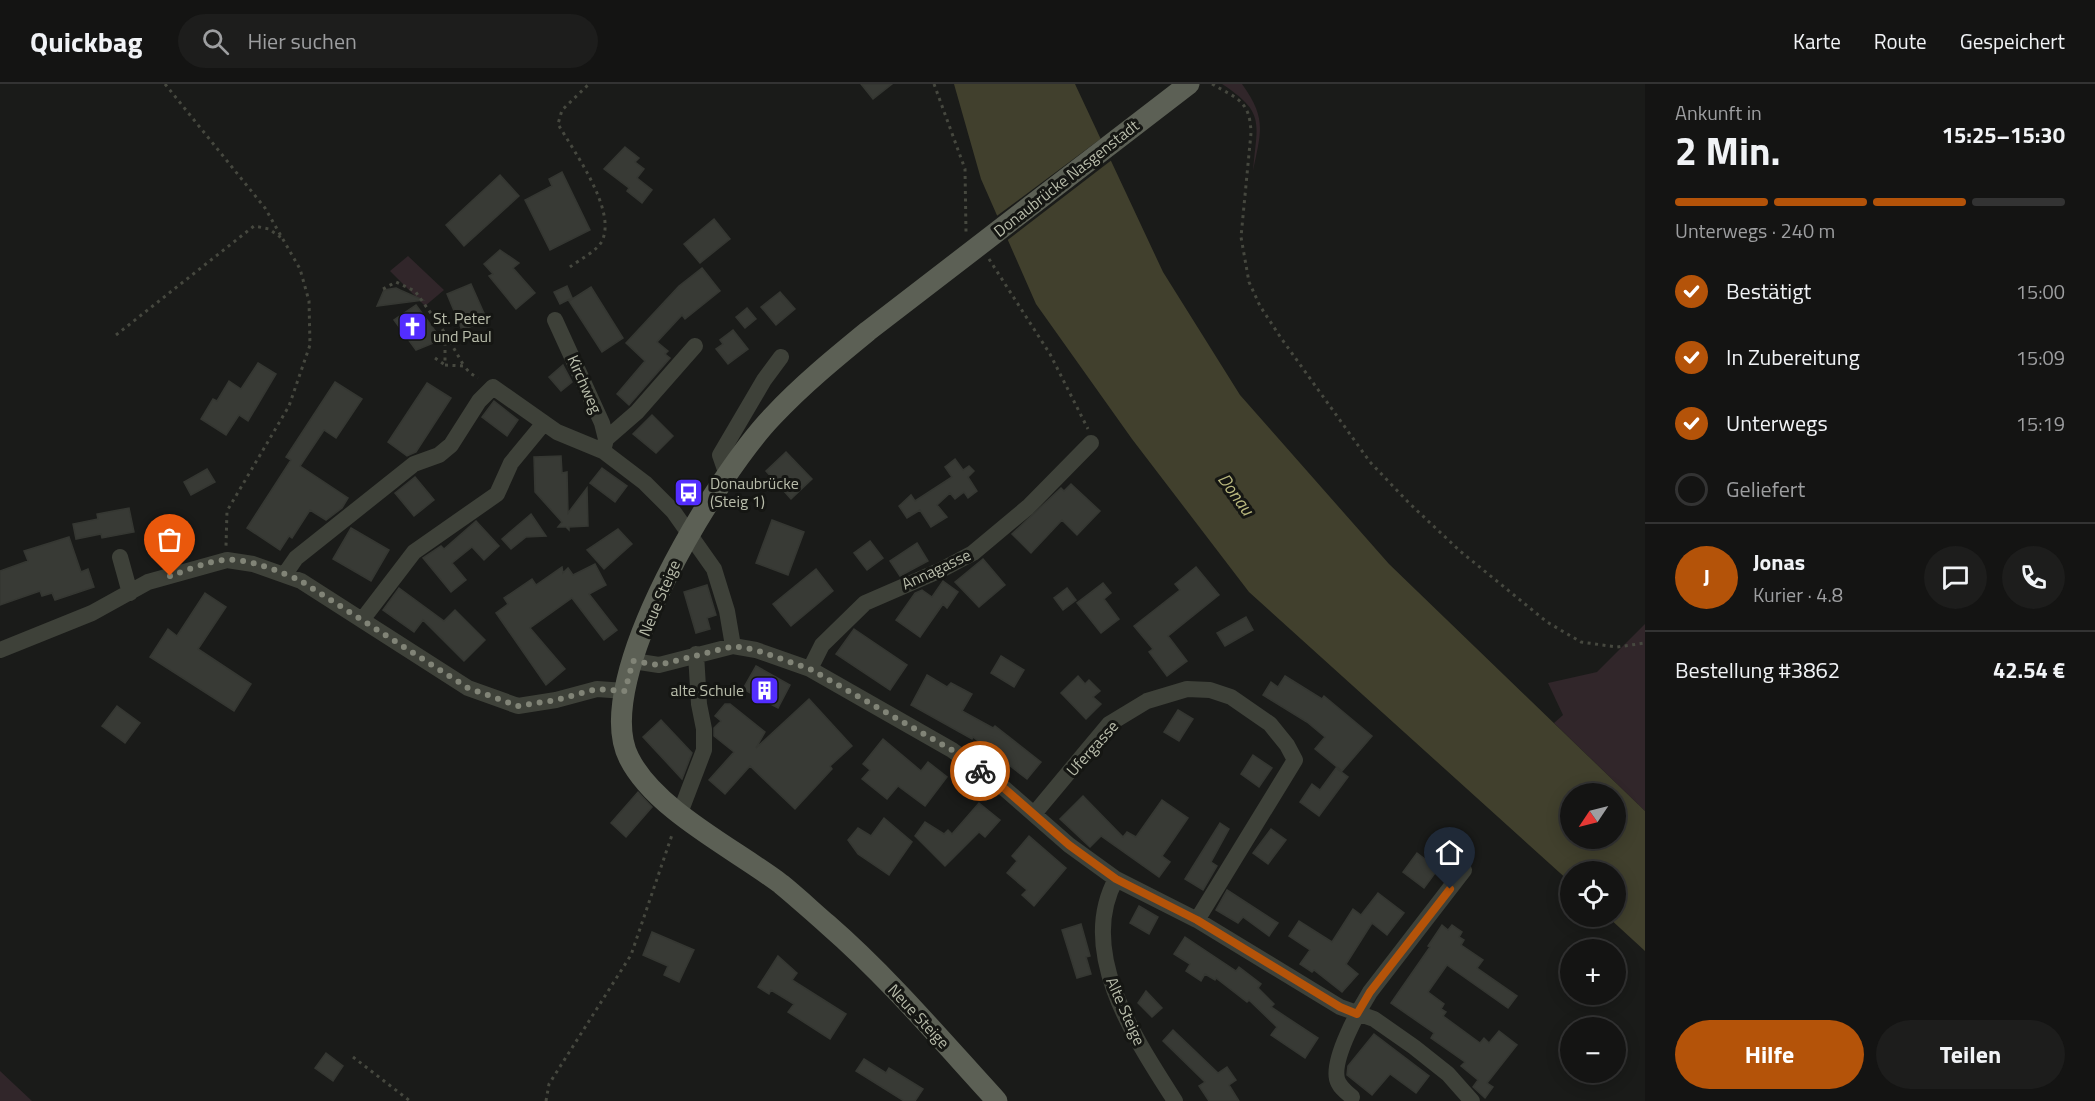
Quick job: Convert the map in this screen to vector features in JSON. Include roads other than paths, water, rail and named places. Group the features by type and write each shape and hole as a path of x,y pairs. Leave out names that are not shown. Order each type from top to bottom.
{"main road":[{"name":"Donaubrücke Nasgenstadt","path":"988,249 1189,84"},
{"name":"Neue Steige","path":"988,249 966,255 819,372 772,417 727,475 689,532 646,620 625,691 622,733 627,756 641,778 680,813 782,885 831,927 891,985 998,1101"}],"street":[{"name":"Kirchweg","path":"555,320 602,423 604,445"},
{"path":"604,445 637,412 695,346"},
{"path":"727,475 720,455 764,380 782,357"},
{"path":"285,574 296,558 391,481 414,464 439,455 451,445 488,383 557,432 604,445 673,510 714,569 727,611 734,646"},
{"path":"362,620 414,552 497,494 511,463 544,423"},
{"name":"Annagasse","path":"810,669 822,645 865,603 940,570 972,553 1017,516 1091,443"},
{"path":"120,557 130,592"},
{"path":"0,650 92,614 148,582 227,560 253,564 301,581 468,688 518,706 556,700 597,689 625,691"},
{"path":"633,661 659,665 734,646 756,650 810,669 952,750 1034,814 1069,845 1116,879 1197,920 1340,1007 1374,1019 1448,1074 1472,1101"},
{"path":"680,813 704,750 696,654"},
{"name":"Ufergasse","path":"1034,814 1109,724 1127,712 1147,701 1188,689 1210,690 1231,697 1270,724 1287,745 1295,760 1197,920"},
{"path":"1352,1096 1342,1088 1337,1070 1341,1053 1357,1014 1370,992 1464,870"},
{"name":"Alte Steige","path":"1116,879 1108,894 1104,911 1106,959 1113,988 1132,1033 1175,1101"}],"water":[{"name":"Donau","path":"954,84 1075,84 1163,272 1240,395 1389,564 1616,783 1560,783 1560,849 1626,849 1626,793 1645,811 1645,951 1619,927 1626,927 1626,861 1560,861 1560,873 1249,592 1132,439 1036,304 981,179"}],"place":[{"name":"St. Peter und Paul","path":"412,327"},
{"name":"Donaubrücke (Steig 1)","path":"689,492"},
{"name":"alte Schule","path":"765,690"}]}
